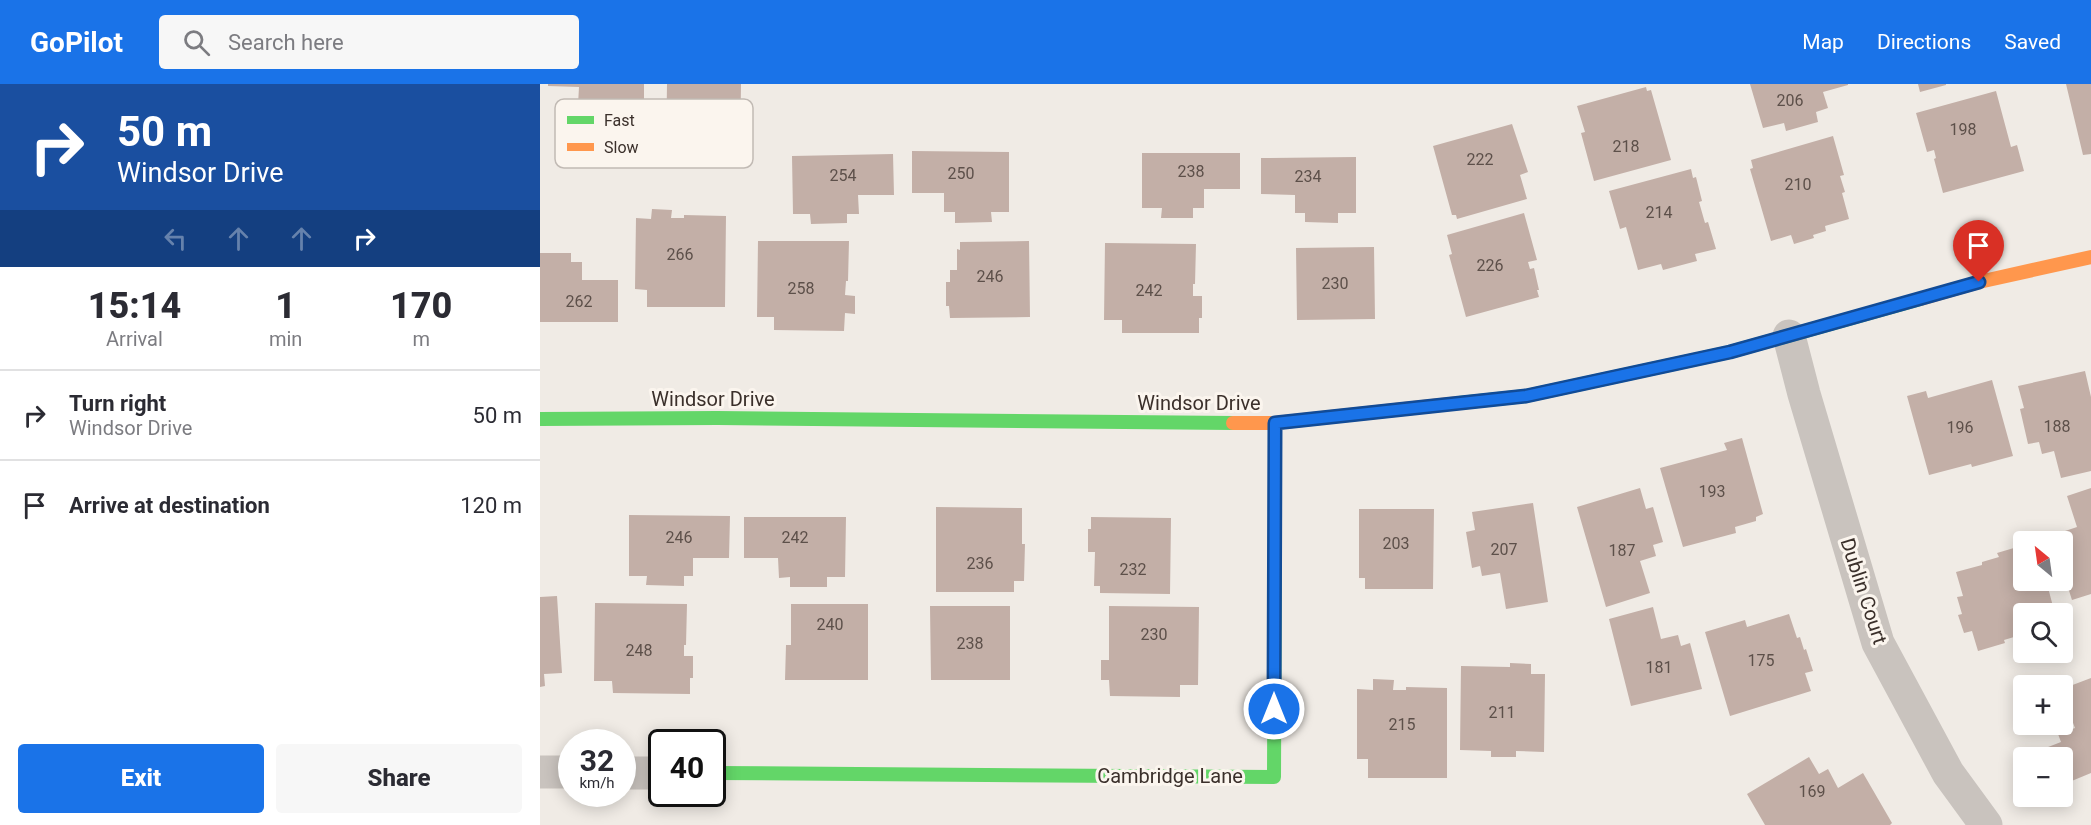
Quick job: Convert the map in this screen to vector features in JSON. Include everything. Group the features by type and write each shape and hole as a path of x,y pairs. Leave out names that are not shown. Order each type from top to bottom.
{"street":[{"name":"Windsor Drive","path":"540,420 717,418 1275,423 1526,396 1730,352 1979,282 2091,256"},
{"name":"Dublin Court","path":"1789,336 1878,643 1948,773 1986,825"},
{"name":"Cambridge Lane","path":"726,773 1274,777 1275,423"},
{"path":"540,772 558,772"}],"building":[{"path":"548,84 644,84 644,99 578,99 579,87 548,86"},
{"path":"667,84 741,84 741,99 667,99"},
{"path":"1750,84 1848,85 1823,92 1828,108 1816,112 1818,122 1786,131 1784,123 1763,128"},
{"path":"1918,84 1946,84 1946,85 1920,92"},
{"path":"2066,84 2091,84 2091,154 2083,155"},
{"path":"1646,87 1647,91 1651,90 1671,160 1594,181 1581,133 1585,132 1577,106"},
{"path":"1996,91 2011,147 2017,145 2024,171 1943,193 1934,159 1936,158 1934,150 1927,152 1916,113"},
{"path":"1512,124 1528,172 1520,175 1527,199 1457,219 1456,215 1452,215 1433,146"},
{"path":"1833,136 1844,175 1840,176 1849,219 1825,226 1826,231 1813,235 1814,238 1794,244 1791,235 1771,241 1750,169 1753,168 1751,160"},
{"path":"912,151 1009,152 1009,212 991,212 992,222 955,223 955,212 944,212 944,193 912,193"},
{"path":"1142,153 1240,153 1240,189 1204,189 1204,208 1193,208 1193,218 1161,218 1162,208 1142,208"},
{"path":"893,154 894,195 858,195 859,214 847,214 847,223 811,224 810,214 793,214 792,156"},
{"path":"1356,157 1356,213 1338,213 1338,223 1305,222 1305,213 1295,213 1295,195 1261,194 1261,158"},
{"path":"1691,169 1693,178 1696,177 1702,201 1699,202 1705,223 1708,222 1716,249 1695,254 1697,261 1663,270 1661,264 1638,270 1626,227 1620,229 1609,191"},
{"path":"652,209 672,210 671,218 684,218 684,215 726,216 725,307 647,307 647,290 635,289 636,218 651,219"},
{"path":"1524,213 1537,260 1528,262 1530,269 1534,268 1539,297 1466,317 1449,255 1452,254 1447,235"},
{"path":"758,241 849,241 848,281 846,281 845,295 855,296 855,314 845,313 844,331 774,330 774,317 757,317"},
{"path":"1029,241 1030,317 950,318 949,306 946,306 946,282 950,282 950,270 957,270 957,249 960,250 960,242"},
{"path":"1105,243 1196,244 1193,296 1202,296 1199,333 1122,333 1122,320 1104,320"},
{"path":"1374,247 1375,319 1297,320 1296,248"},
{"path":"540,253 571,253 571,262 582,262 582,280 618,280 618,322 540,322"},
{"path":"2085,371 2091,397 2091,471 2061,478 2054,451 2042,454 2039,442 2028,444 2020,409 2024,408 2018,386"},
{"path":"1992,380 2013,456 1929,475 1907,396 1926,391 1928,398"},
{"path":"1742,438 1763,514 1756,517 1756,521 1735,527 1736,533 1683,547 1660,468 1727,450 1724,443"},
{"path":"1640,488 1646,509 1653,507 1663,542 1653,545 1656,556 1640,561 1650,593 1606,607 1577,507"},
{"path":"2091,488 2091,594 2072,600 2069,591 2073,591 2073,531 2065,531 2077,527 2067,496"},
{"path":"1533,503 1548,602 1506,609 1500,573 1482,576 1480,566 1472,568 1466,532 1475,530 1472,512"},
{"path":"936,507 1022,508 1022,544 1025,544 1024,581 1014,581 1014,592 936,592"},
{"path":"1359,509 1434,509 1433,589 1365,589 1365,578 1359,578"},
{"path":"629,515 730,516 729,558 693,558 693,576 684,576 684,586 646,585 647,576 629,576"},
{"path":"744,517 846,517 845,577 827,577 827,587 790,587 790,577 779,578 778,558 744,558"},
{"path":"1091,517 1171,518 1170,594 1100,593 1100,586 1094,586 1095,552 1088,552 1088,529 1091,529"},
{"path":"2013,548 2013,591 2049,591 2052,603 2013,603 2013,637 2004,640 2005,643 1978,651 1972,631 1964,633 1958,615 1962,614 1957,597 1963,596 1956,572 1982,565 1982,562 1999,557 1997,553"},
{"path":"557,596 562,673 544,674 545,686 540,687 540,597"},
{"path":"595,603 687,604 684,656 693,656 690,694 613,693 612,681 594,681"},
{"path":"791,604 868,604 868,680 785,680 786,645 791,645"},
{"path":"930,606 1010,606 1010,680 931,680"},
{"path":"1109,606 1199,607 1198,685 1180,685 1180,697 1110,696 1109,680 1101,680 1101,660 1109,660"},
{"path":"1653,607 1661,639 1678,635 1681,646 1690,643 1702,689 1631,706 1609,619"},
{"path":"1789,614 1797,638 1800,637 1804,650 1806,649 1813,671 1805,673 1811,691 1730,716 1705,632 1745,620 1747,627"},
{"path":"1510,663 1531,664 1531,674 1545,674 1544,752 1516,751 1516,757 1491,757 1491,751 1460,750 1461,666 1510,667"},
{"path":"2091,678 2091,773 2073,780 2073,747 2048,747 2061,742 2058,735 2073,735 2075,728 2073,685"},
{"path":"1373,679 1394,680 1393,690 1406,690 1406,687 1447,688 1447,778 1368,778 1368,759 1357,759 1357,689 1373,690"},
{"path":"1809,757 1819,774 1828,769 1838,788 1863,773 1892,823 1890,825 1765,825 1747,794"}],"traffic: fast":[{"path":"1459,403 1526,396 1730,352 1920,299"},
{"path":"540,419 717,418 1233,423"},
{"path":"726,773 1274,777 1275,521"}],"traffic: slow":[{"path":"1920,299 1979,282 2091,257"},
{"path":"1233,423 1275,423 1459,403"},
{"path":"1275,423 1275,521"}],"route":[{"path":"1274,709 1275,423 1526,396 1730,352 1979,282"}]}
